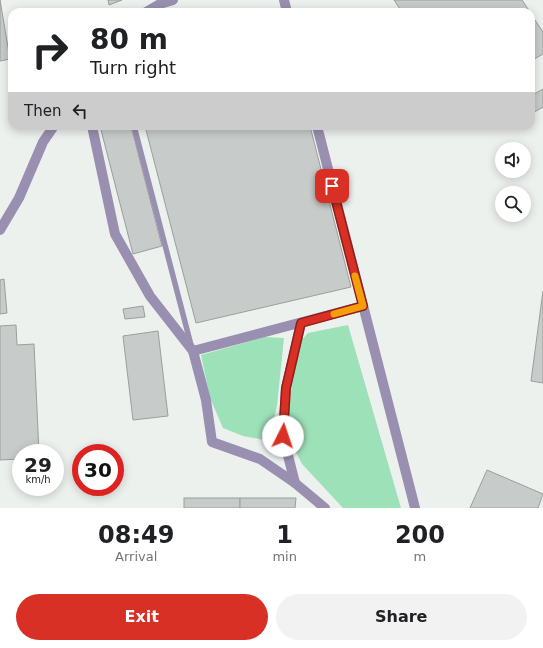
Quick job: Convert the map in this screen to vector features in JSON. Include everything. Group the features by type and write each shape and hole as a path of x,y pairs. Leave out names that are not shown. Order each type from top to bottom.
{"street":[{"path":"153,8 173,0"},
{"path":"0,230 19,198 43,142 51,130"},
{"path":"93,130 115,234 150,296 193,351 206,400 212,442 260,459 295,483 325,508"},
{"path":"318,130 415,508"},
{"path":"193,351 363,306"},
{"path":"295,483 283,436 286,388 301,323"}],"lane":[{"path":"135,130 193,351"}],"green space":[{"path":"348,325 401,508 343,508 302,464 287,435 293,371 301,341 308,333"},
{"path":"265,337 284,338 277,406 271,431 264,440 243,436 223,428 210,398 201,355"}],"building":[{"path":"0,0 8,47 8,59 0,61"},
{"path":"108,0 122,0 109,5"},
{"path":"394,0 522,0 527,8 399,8"},
{"path":"535,20 543,32 543,54 535,59"},
{"path":"543,89 543,107 535,112 535,94"},
{"path":"101,130 132,130 162,246 133,254"},
{"path":"146,130 311,130 351,287 196,323"},
{"path":"4,279 7,313 0,314 0,280"},
{"path":"543,291 543,383 531,381"},
{"path":"143,306 145,317 125,319 123,309"},
{"path":"16,325 17,345 34,344 39,444 12,444 12,459 0,460 0,326"},
{"path":"158,331 168,416 133,420 123,336"},
{"path":"487,470 543,494 538,508 470,508"},
{"path":"184,498 240,498 240,508 184,508"},
{"path":"240,498 296,498 295,508 240,508"}],"slow traffic":[{"path":"334,314 363,306 355,276"}],"route":[{"path":"283,436 286,388 301,323 363,306 332,186"}]}
